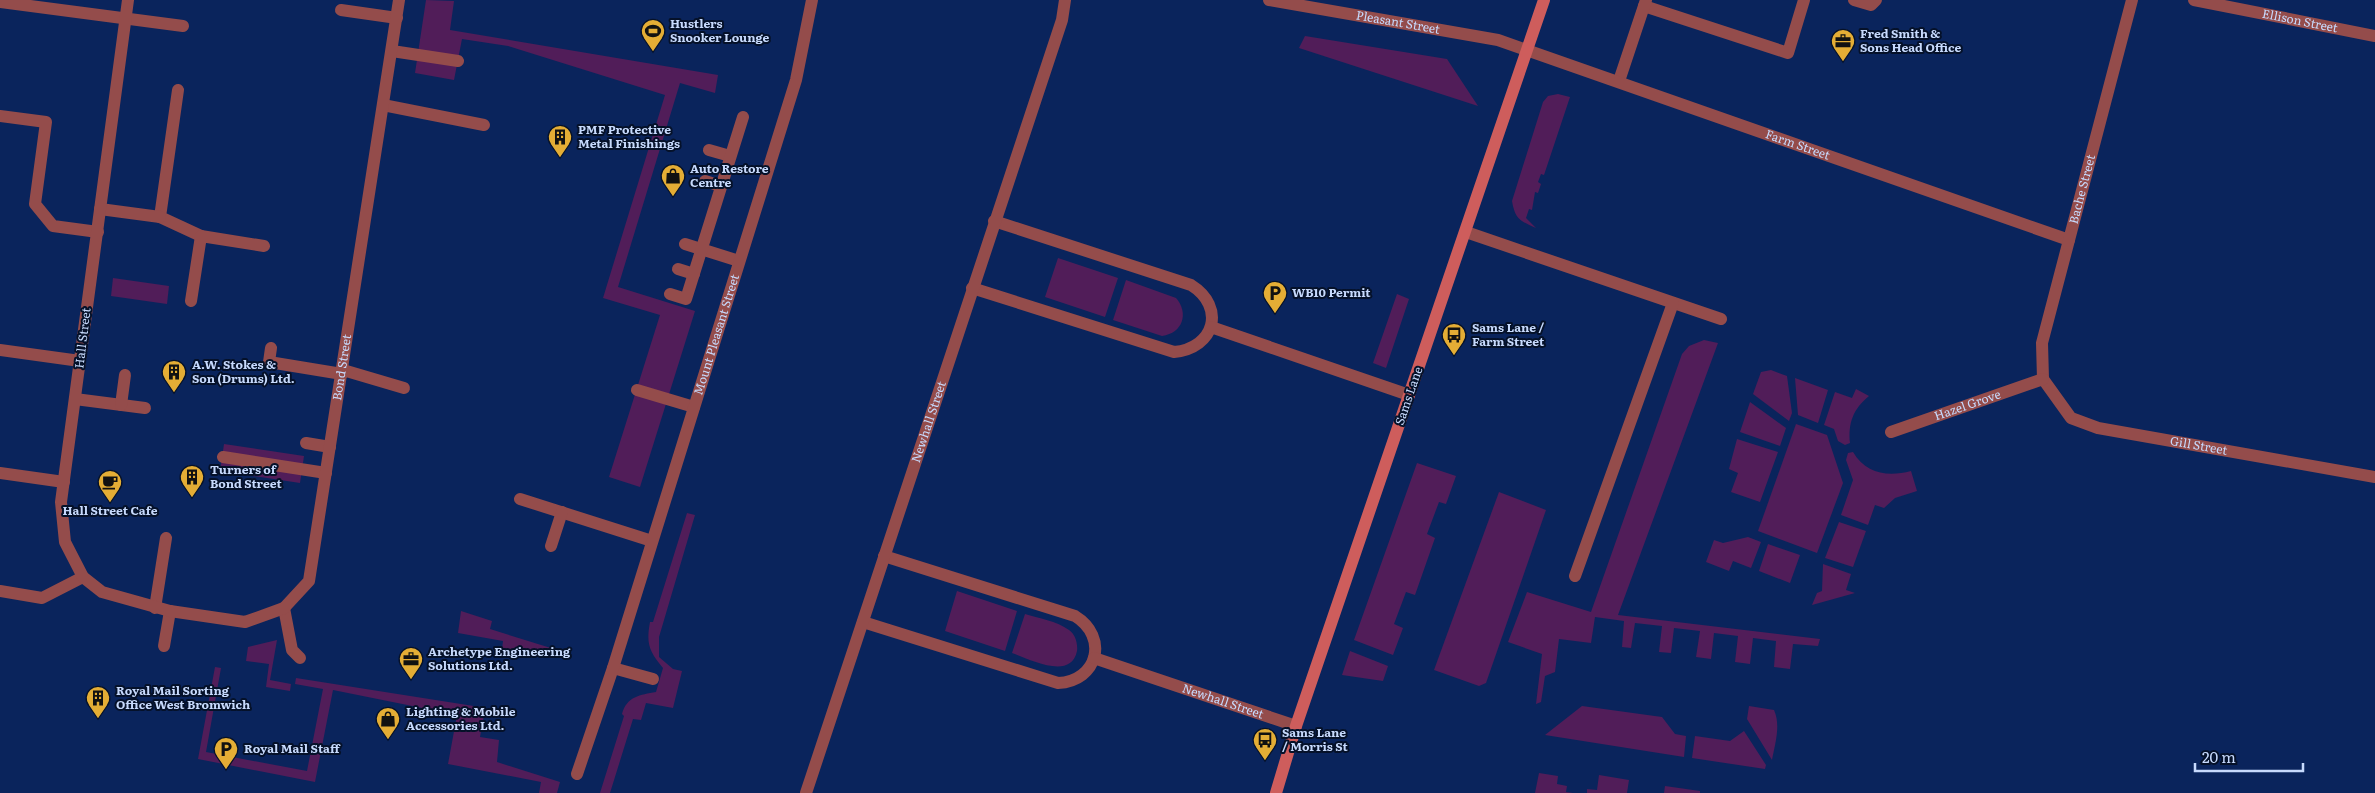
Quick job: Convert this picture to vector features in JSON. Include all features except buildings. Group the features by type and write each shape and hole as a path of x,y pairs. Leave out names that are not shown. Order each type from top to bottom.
{"street":[{"name":"Hall Street","path":"128,0 62,502 65,542 83,577 102,592 170,611"},
{"name":"Bond Street","path":"170,611 245,622 284,608 309,581 399,0"},
{"name":"Mount Pleasant Street","path":"577,774 613,668 796,80 812,0"},
{"name":"Newhall Street","path":"806,793 1062,20 1065,0"},
{"name":"Pleasant Street","path":"1269,0 1460,32 1528,49"},
{"name":"Sams Lane","path":"1276,793 1296,726 1544,0"},
{"path":"1619,81 1645,3 1788,53 1804,0"},
{"path":"1854,0 1871,5 1876,0"},
{"name":"Bache Street","path":"2043,379 2042,343 2132,0"},
{"name":"Ellison Street","path":"2194,0 2375,36"},
{"path":"0,2 183,26"},
{"path":"341,10 397,18"},
{"name":"Farm Street","path":"1528,49 2069,240"},
{"path":"392,51 458,61"},
{"path":"160,217 178,90"},
{"path":"383,105 484,125"},
{"path":"0,116 46,122 35,204 53,226 98,232"},
{"path":"670,294 686,299 743,117"},
{"path":"709,150 730,156"},
{"path":"705,181 721,186"},
{"path":"100,209 160,217 201,236 264,246"},
{"path":"972,288 1174,352 1196,347 1208,334 1211,327 1211,308 1207,298 1191,285 994,221"},
{"path":"1466,232 1721,319"},
{"path":"191,301 201,236"},
{"path":"685,244 740,261"},
{"path":"678,269 694,274"},
{"path":"1575,576 1673,303"},
{"path":"1211,327 1409,394"},
{"path":"271,348 268,362 342,372 404,388"},
{"path":"0,350 80,361"},
{"path":"121,405 125,375"},
{"name":"Hazel Grove","path":"1891,432 2043,379"},
{"name":"Gill Street","path":"2043,379 2071,418 2098,428 2375,477"},
{"path":"637,390 694,407"},
{"path":"75,399 145,408"},
{"path":"306,443 330,447"},
{"path":"223,458 326,472"},
{"path":"0,473 64,482"},
{"path":"520,499 652,541"},
{"path":"551,546 562,512"},
{"path":"155,608 166,538"},
{"path":"863,622 1058,683 1069,682 1079,678 1087,671 1094,658 1095,640 1084,622 1075,616 884,556"},
{"path":"0,591 42,598 83,577"},
{"path":"284,608 292,650 300,658"},
{"path":"164,646 170,611"},
{"name":"Newhall Street","path":"1094,658 1296,726"},
{"path":"613,668 653,679"}],"shaded area":[{"path":"426,0 454,1 450,30 718,75 715,93 680,83 618,287 695,311 640,487 609,477 660,315 603,298 665,95 508,46 462,39 454,80 415,73"},
{"path":"1305,36 1447,59 1478,106 1299,48"},
{"path":"1558,94 1570,97 1544,175 1541,174 1538,182 1541,184 1538,193 1535,192 1532,210 1529,209 1526,218 1536,228 1519,219 1512,201 1543,102 1548,96"},
{"path":"1058,258 1118,278 1105,317 1045,297"},
{"path":"113,278 169,286 167,304 111,296"},
{"path":"1126,280 1176,298 1180,304 1183,316 1179,327 1175,331 1162,336 1113,320"},
{"path":"1397,294 1409,299 1386,368 1373,363"},
{"path":"1704,340 1718,343 1618,615 1820,639 1818,646 1793,644 1790,669 1774,667 1776,641 1753,638 1750,664 1735,662 1738,636 1714,633 1711,659 1696,657 1700,631 1674,628 1671,653 1659,652 1662,626 1635,623 1631,648 1622,647 1624,621 1595,617 1591,643 1559,639 1555,672 1545,676 1541,702 1536,704 1542,654 1508,642 1527,592 1591,612 1682,354 1689,346"},
{"path":"1771,370 1787,376 1792,413 1789,421 1753,394 1761,372"},
{"path":"1795,378 1828,390 1818,423 1798,415"},
{"path":"1856,389 1869,396 1855,411 1850,429 1850,443 1845,445 1838,441 1834,429 1824,425 1835,392 1852,398"},
{"path":"1750,402 1786,428 1780,446 1740,432"},
{"path":"1796,424 1827,435 1843,483 1817,553 1758,531"},
{"path":"1737,439 1778,452 1760,502 1731,492 1738,473 1729,469"},
{"path":"224,444 304,456 300,483 220,471"},
{"path":"1853,452 1864,465 1878,472 1894,474 1911,471 1917,491 1895,498 1884,508 1875,505 1868,525 1841,515 1853,480 1846,460 1848,453"},
{"path":"1417,463 1456,476 1446,504 1439,502 1427,534 1435,538 1415,595 1406,592 1394,624 1403,628 1393,655 1354,640"},
{"path":"1499,492 1546,510 1486,683 1479,686 1434,670"},
{"path":"687,513 695,515 659,637 659,657 673,669 682,671 673,708 646,703 641,720 633,719 610,793 600,793 624,716 622,714 624,708 635,697 656,692 663,668 654,657 650,647 648,636 650,622 653,622"},
{"path":"1839,522 1866,531 1853,567 1825,558"},
{"path":"1748,537 1761,542 1751,568 1733,561 1729,571 1706,562 1714,540 1723,543"},
{"path":"1768,544 1800,555 1790,583 1759,571"},
{"path":"1823,564 1851,574 1846,590 1855,593 1812,605 1817,593 1822,591"},
{"path":"957,591 1017,611 1005,651 945,631"},
{"path":"461,611 492,621 490,629 554,649 552,658 502,650 503,641 458,633"},
{"path":"1025,614 1053,622 1071,632 1077,645 1077,651 1073,660 1067,665 1049,666 1012,653"},
{"path":"277,640 270,680 291,684 290,691 266,687 269,664 246,661 248,647"},
{"path":"1350,651 1388,666 1383,681 1342,675"},
{"path":"215,667 221,668 206,752 307,771 323,689 295,684 296,678 480,707 479,714 484,715 480,737 499,740 497,762 560,782 557,793 539,793 541,782 448,764 457,715 333,690 315,782 198,759"},
{"path":"1582,706 1662,717 1675,734 1686,736 1684,757 1545,735"},
{"path":"1749,706 1774,710 1777,728 1772,760 1747,719"},
{"path":"1744,731 1766,765 1765,769 1692,758 1695,736 1730,741"},
{"path":"1539,773 1558,776 1557,784 1567,786 1566,792 1573,793 1535,793"},
{"path":"1599,775 1629,780 1627,793 1587,793 1587,789 1597,790"},
{"path":"1665,786 1700,791 1700,793 1664,793"}],"place":[{"name":"Hustlers Snooker Lounge","path":"653,52"},
{"name":"Fred Smith & Sons Head Office","path":"1843,62"},
{"name":"PMF Protective Metal Finishings","path":"560,158"},
{"name":"Auto Restore Centre","path":"673,197"},
{"name":"WB10 Permit","path":"1275,314"},
{"name":"Sams Lane / Farm Street","path":"1454,356"},
{"name":"A.W. Stokes & Son (Drums) Ltd.","path":"174,393"},
{"name":"Turners of Bond Street","path":"192,498"},
{"name":"Hall Street Cafe","path":"110,503"},
{"name":"Archetype Engineering Solutions Ltd.","path":"411,680"},
{"name":"Royal Mail Sorting Office West Bromwich","path":"98,719"},
{"name":"Lighting & Mobile Accessories Ltd.","path":"388,740"},
{"name":"Sams Lane / Morris St","path":"1265,761"},
{"name":"Royal Mail Staff","path":"226,770"}]}
